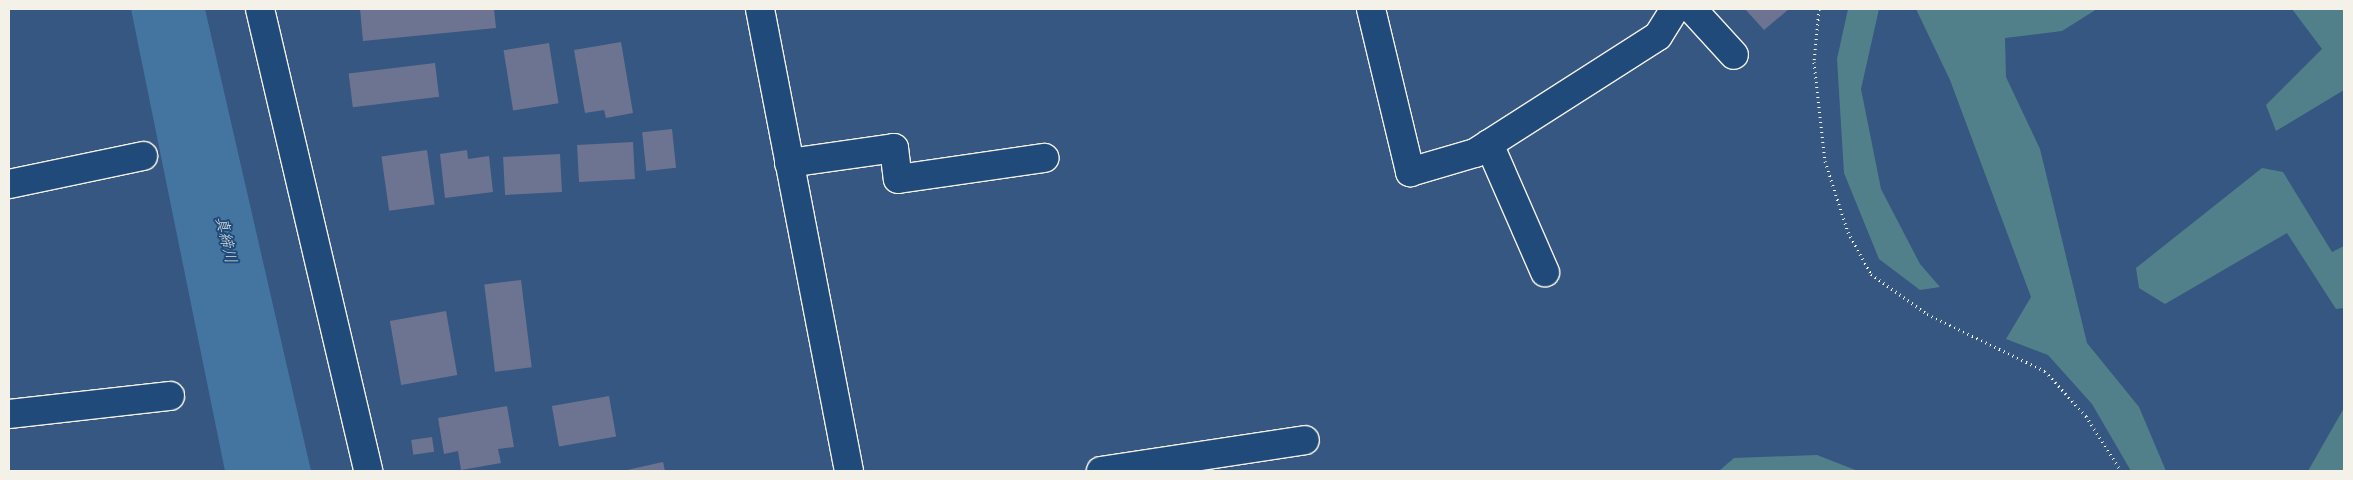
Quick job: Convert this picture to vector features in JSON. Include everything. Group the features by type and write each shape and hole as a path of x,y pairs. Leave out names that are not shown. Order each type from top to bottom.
{"street":[{"path":"260,9 368,471"},
{"path":"760,9 849,471"},
{"path":"1371,9 1410,172 1475,153 1658,36 1675,9"},
{"path":"1692,9 1734,55"},
{"path":"1489,144 1545,272"},
{"path":"789,163 894,148 898,179 1044,158"},
{"path":"9,184 143,156"},
{"path":"9,414 170,396"},
{"path":"1101,471 1304,440"}],"path":[{"path":"1819,9 1814,62 1825,161 1848,232 1870,274 1927,314 2046,372 2086,416 2121,471"}],"green space":[{"path":"1848,9 1879,9 1861,89 1881,189 1920,264 1940,287 1920,290 1879,259 1844,173 1837,59"},
{"path":"1916,9 2097,9 2062,31 2005,38 2006,77 2040,149 2087,343 2139,407 2166,471 2131,471 2092,404 2048,355 2006,339 2031,297 1950,80"},
{"path":"2292,9 2344,9 2344,90 2276,131 2266,105 2322,49"},
{"path":"2262,168 2283,172 2332,252 2344,246 2344,308 2336,309 2287,233 2165,304 2139,288 2136,268"},
{"path":"2344,408 2343,471 2308,471"},
{"path":"1817,455 1858,471 1719,471 1734,458"}],"water":[{"name":"真締川","path":"131,9 205,9 311,471 225,471"}],"building":[{"path":"360,9 494,9 496,28 363,41"},
{"path":"1745,9 1789,9 1764,30"},
{"path":"621,42 633,113 606,118 604,110 585,113 574,50"},
{"path":"549,43 559,103 513,110 504,50"},
{"path":"435,63 439,97 353,107 349,74"},
{"path":"672,129 676,168 646,171 642,132"},
{"path":"633,142 635,179 579,182 577,145"},
{"path":"427,150 435,204 389,211 381,156"},
{"path":"467,150 468,159 489,156 493,192 445,198 440,154"},
{"path":"560,154 562,192 505,195 503,157"},
{"path":"521,280 532,367 495,372 484,285"},
{"path":"446,311 457,375 401,385 390,321"},
{"path":"609,396 616,436 559,446 552,406"},
{"path":"507,406 514,447 498,449 501,463 461,470 458,451 444,454 438,418"},
{"path":"432,437 434,452 413,455 411,440"},
{"path":"663,462 665,471 627,471 627,470"}]}
